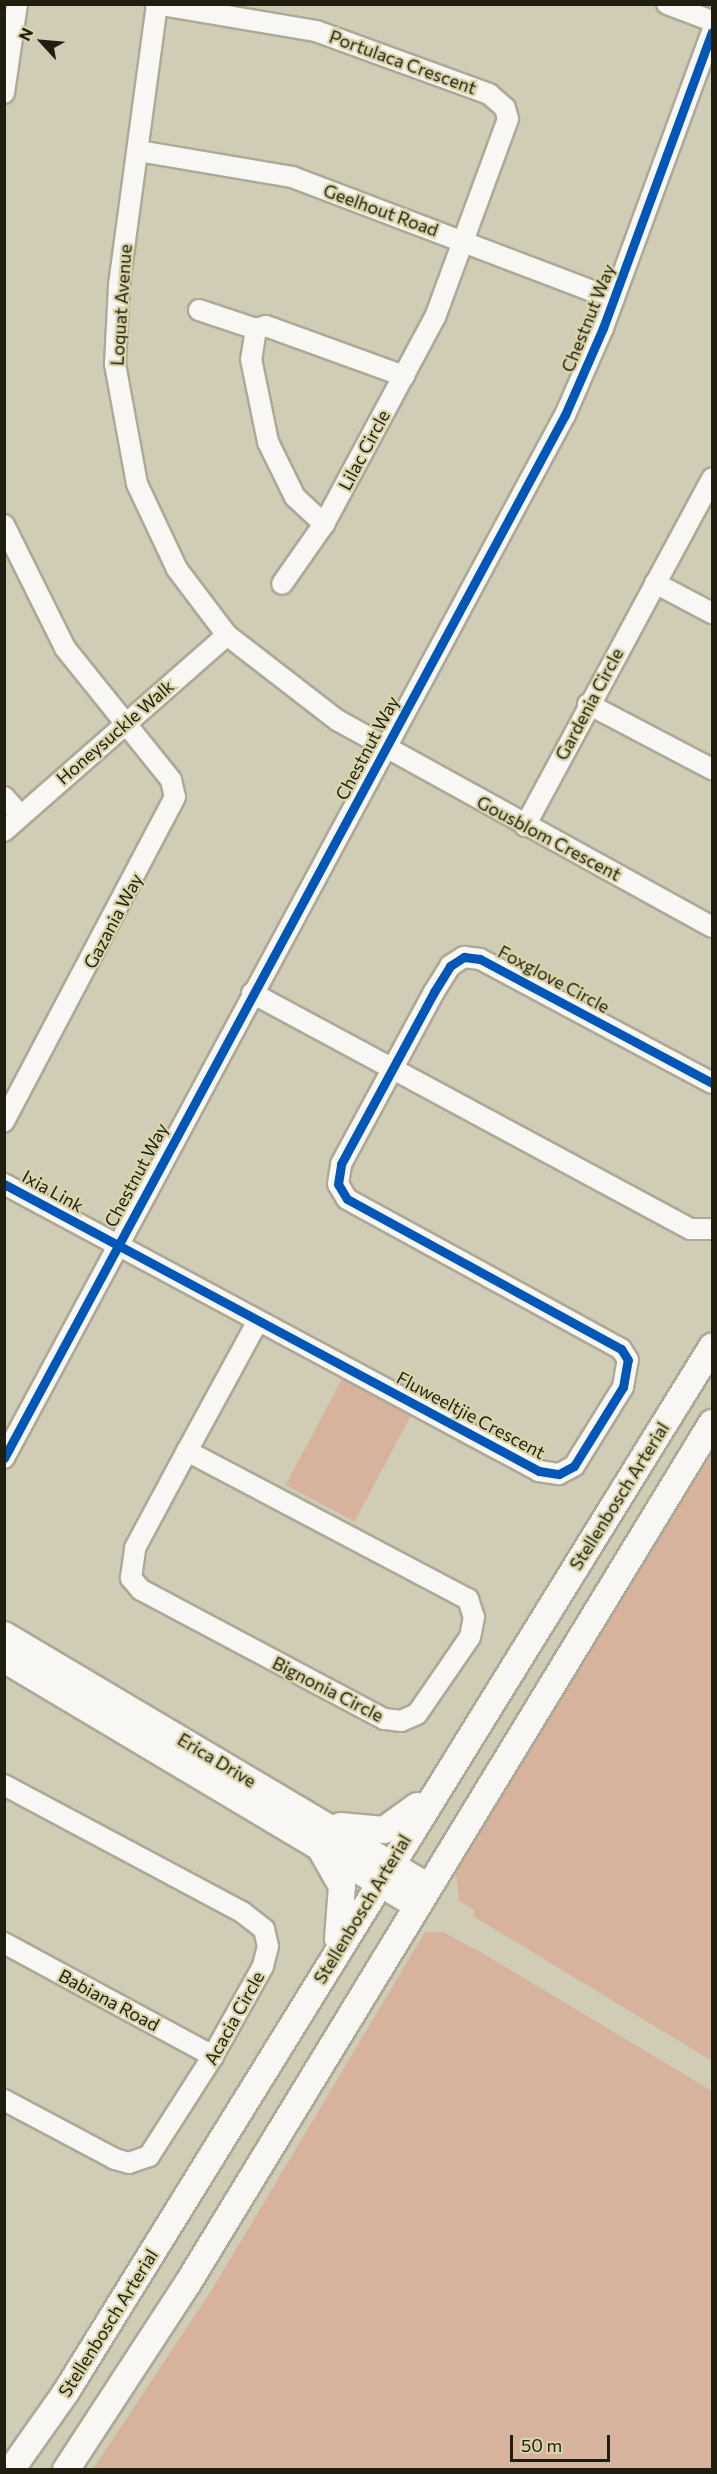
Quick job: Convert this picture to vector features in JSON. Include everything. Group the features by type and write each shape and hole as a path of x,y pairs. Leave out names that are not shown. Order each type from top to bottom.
{"main road":[{"name":"Stellenbosch Arterial","path":"11,2469 66,2392 440,1781 712,1347"},
{"path":"66,2469 188,2283 712,1423"},
{"name":"Erica Drive","path":"4,1635 312,1829"},
{"name":"Erica Drive","path":"4,1659 312,1829 423,1896"},
{"path":"312,1829 361,1832 384,1830 401,1821 440,1781"},
{"path":"312,1829 336,1867 342,1886 334,1955"}],"street":[{"path":"4,93 17,4"},
{"path":"667,4 712,21"},
{"name":"Loquat Avenue","path":"157,5 119,286 119,406 151,519 177,568 227,635 296,691 385,749"},
{"name":"Portulaca Crescent","path":"157,5 297,25 498,100 507,126 465,242"},
{"name":"Chestnut Way","path":"4,1458 252,993 565,415 614,299 712,32"},
{"name":"Geelhout Road","path":"139,151 267,170 614,299"},
{"name":"Lilac Circle","path":"282,584 324,524 404,376 465,242"},
{"path":"199,310 256,329 266,326 404,376"},
{"path":"256,329 253,370 268,442 295,496 324,524"},
{"name":"Gardenia Circle","path":"525,826 588,704 712,478"},
{"name":"Gazania Way","path":"4,525 65,648 123,724 171,780 175,797 4,1122"},
{"path":"655,583 712,613"},
{"name":"Honeysuckle Walk","path":"4,831 123,724 227,635"},
{"path":"588,704 712,769"},
{"name":"Gousblom Crescent","path":"385,749 712,927"},
{"path":"4,796 21,816"},
{"name":"Foxglove Circle","path":"393,1069 450,966 464,957 480,959 712,1083"},
{"path":"252,993 691,1229 712,1229"},
{"name":"Fluweeltjie Crescent","path":"117,1245 550,1474 574,1466 623,1387 628,1360 621,1349 347,1199 338,1184 341,1164 393,1069"},
{"name":"Ixia Link","path":"4,1184 117,1245"},
{"name":"Bignonia Circle","path":"187,1450 468,1599 474,1617 470,1637 417,1714 401,1721 384,1719 134,1584 130,1558 187,1450 258,1321"},
{"name":"Acacia Circle","path":"4,1785 242,1912 264,1929 268,1946 263,1966 213,2056 157,2147 139,2161 115,2160 4,2100"},
{"name":"Babiana Road","path":"4,1943 213,2056"}],"shaded area":[{"path":"342,1379 411,1416 355,1522 286,1485"},
{"path":"712,1453 712,2061 473,1916 475,1911 459,1901 456,1872"},
{"path":"425,1932 443,1932 482,1953 712,2091 712,2469 93,2469 213,2288"}],"cycle path":[{"path":"4,1458 565,415 603,328 712,32"},
{"path":"4,1184 539,1471 559,1474 574,1466 623,1387 628,1360 621,1349 347,1199 338,1184 341,1164 434,992 450,966 464,957 480,959 712,1083"}]}
